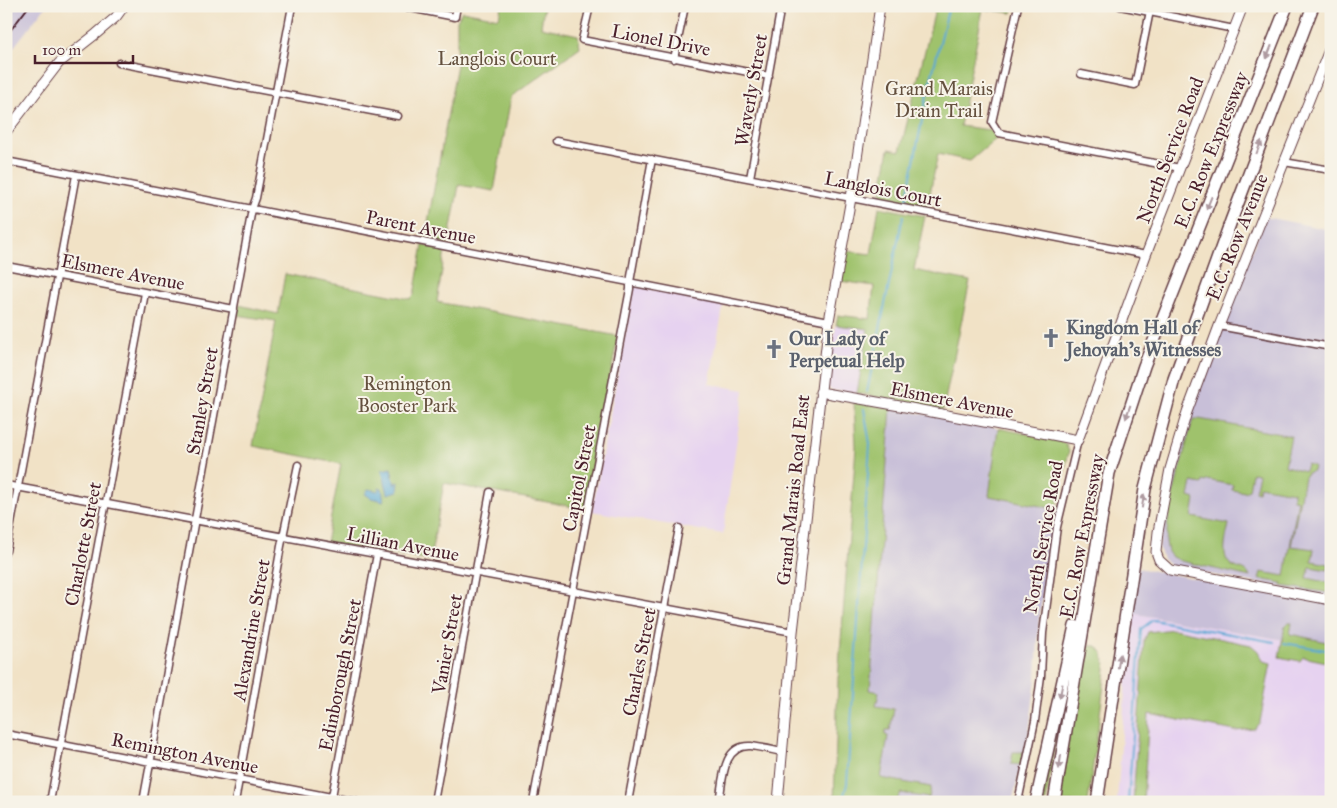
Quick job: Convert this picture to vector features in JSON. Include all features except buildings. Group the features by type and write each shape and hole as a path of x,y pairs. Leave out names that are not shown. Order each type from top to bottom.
{"highway":[{"name":"E.C. Row Expressway","path":"1054,802 1109,473 1144,366 1287,6"},
{"path":"1097,802 1145,489 1174,378 1313,6"},
{"path":"1036,802 1109,473"},
{"path":"1104,802 1112,710"}],"street":[{"path":"6,132 59,63 116,17 124,6"},
{"name":"Stanley Street","path":"143,802 152,762 252,209 256,198 292,6"},
{"path":"400,6 455,17 457,6"},
{"name":"Lionel Drive","path":"590,6 582,40 768,76"},
{"path":"674,59 685,6"},
{"name":"Waverly Street","path":"750,178 781,6"},
{"name":"Grand Marais Road East","path":"778,802 793,632 829,321 851,198 880,6"},
{"path":"1018,6 992,122 999,133 1180,168"},
{"path":"1120,6 1150,9 1234,29"},
{"name":"North Service Road","path":"1018,802 1035,721 1041,676 1043,633 1057,527 1078,440 1146,255 1243,6"},
{"path":"1081,74 1135,85 1150,9"},
{"name":"E.C. Row Avenue","path":"1331,45 1327,65 1284,162 1187,412 1170,469 1156,552 1163,566 1176,571 1331,600"},
{"path":"119,63 398,116"},
{"name":"Langlois Court","path":"556,141 1146,255"},
{"name":"Capitol Street","path":"533,802 630,290 652,160"},
{"name":"Parent Avenue","path":"6,161 829,321"},
{"path":"1284,162 1331,170"},
{"path":"6,551 76,175"},
{"name":"Elsmere Avenue","path":"6,266 234,309"},
{"name":"Charlotte Street","path":"50,802 145,293"},
{"path":"1219,326 1331,347"},
{"name":"Elsmere Avenue","path":"820,392 1078,440"},
{"name":"Alexandrine Street","path":"235,802 283,537 298,465"},
{"name":"Lillian Avenue","path":"6,485 793,632"},
{"name":"Vanier Street","path":"434,802 490,492"},
{"name":"Charles Street","path":"628,802 679,528"},
{"name":"Edinborough Street","path":"332,799 377,554"},
{"name":"Remington Avenue","path":"6,734 332,799 357,802"},
{"path":"719,802 727,759 734,750 750,746 782,752"}],"shaded area":[{"path":"12,6 46,6 6,57 6,14"},
{"path":"1265,217 1331,230 1331,597 1172,567 1163,559 1159,547 1169,488 1184,431"},
{"path":"634,286 724,303 709,384 744,390 723,534 592,511"},
{"path":"836,325 868,329 857,393 831,390 826,385"},
{"path":"891,408 998,428 989,496 1056,509 1039,619 1036,678 1029,732 1012,802 867,802 870,690"},
{"path":"1138,568 1331,604 1331,648 1131,613"},
{"path":"1131,613 1331,648 1331,802 1117,802"}],"green space":[{"name":"Langlois Court","path":"501,6 544,6 541,27 578,35 580,47 511,97 494,191 459,185 448,244 425,238 457,64 457,20 462,11 499,18"},
{"name":"Grand Marais Drain Trail","path":"936,6 1014,6 1012,13 983,9 960,126 990,130 997,138 970,161 938,154 927,208 880,200 889,149 900,151"},
{"path":"879,207 925,216 914,270 970,281 943,410 857,393 868,329 836,325 838,315 870,319 874,286 840,281 846,251 871,254"},
{"name":"Remington Booster Park","path":"423,245 445,251 437,302 618,336 585,509 444,483 430,560 326,543 341,464 253,446 276,321 237,315 239,305 278,314 285,274 410,299 414,295"},
{"path":"854,401 891,408 870,690 879,692 876,706 894,709 890,730 886,730 885,735 888,736 881,778 931,787 929,798 901,793 896,802 834,802 838,679 856,447"},
{"path":"1193,419 1291,436 1285,466 1305,471 1307,464 1314,466 1313,471 1307,473 1304,477 1291,546 1314,549 1312,561 1329,564 1328,570 1310,567 1307,578 1331,583 1331,593 1282,586 1282,583 1259,579 1261,572 1285,576 1298,500 1293,499 1293,492 1259,486 1258,492 1255,491 1259,474 1252,473 1249,490 1245,492 1232,490 1233,485 1207,480 1206,482 1203,481 1202,484 1192,482 1189,497 1195,499 1192,517 1229,524 1225,543 1227,561 1246,572 1250,577 1181,561 1172,557 1168,552 1166,542 1169,510"},
{"path":"998,428 1061,441 1066,445 1069,451 1056,509 989,496"},
{"path":"1292,623 1290,634 1331,643 1331,663 1303,657 1300,661 1279,657 1285,626"},
{"path":"1174,629 1251,645 1258,651 1263,661 1271,663 1260,722 1254,729 1235,731 1149,714 1143,802 1133,802 1144,641 1148,632"},
{"path":"1089,646 1097,646 1103,654 1106,670 1088,802 1058,802 1083,652"},
{"path":"1056,734 1046,802 1039,802"},
{"path":"1013,752 1024,752 1021,765 1011,764"}],"water":[{"path":"391,468 395,485 396,482 399,482 398,491 388,494 382,470"},
{"path":"379,488 382,488 384,501 371,498 365,494 368,489 378,491"}],"waterway":[{"path":"906,202 927,95 949,6"},
{"path":"867,392 903,216"},
{"path":"842,802 847,784 870,444 864,409"},
{"path":"1128,802 1141,629 1153,620 1274,642"},
{"path":"1284,643 1331,651"}],"railway":[{"path":"6,36 29,6"}],"place":[{"name":"Kingdom Hall of Jehovah's Witnesses","path":"1051,338"},
{"name":"Our Lady of Perpetual Help","path":"774,349"}]}
